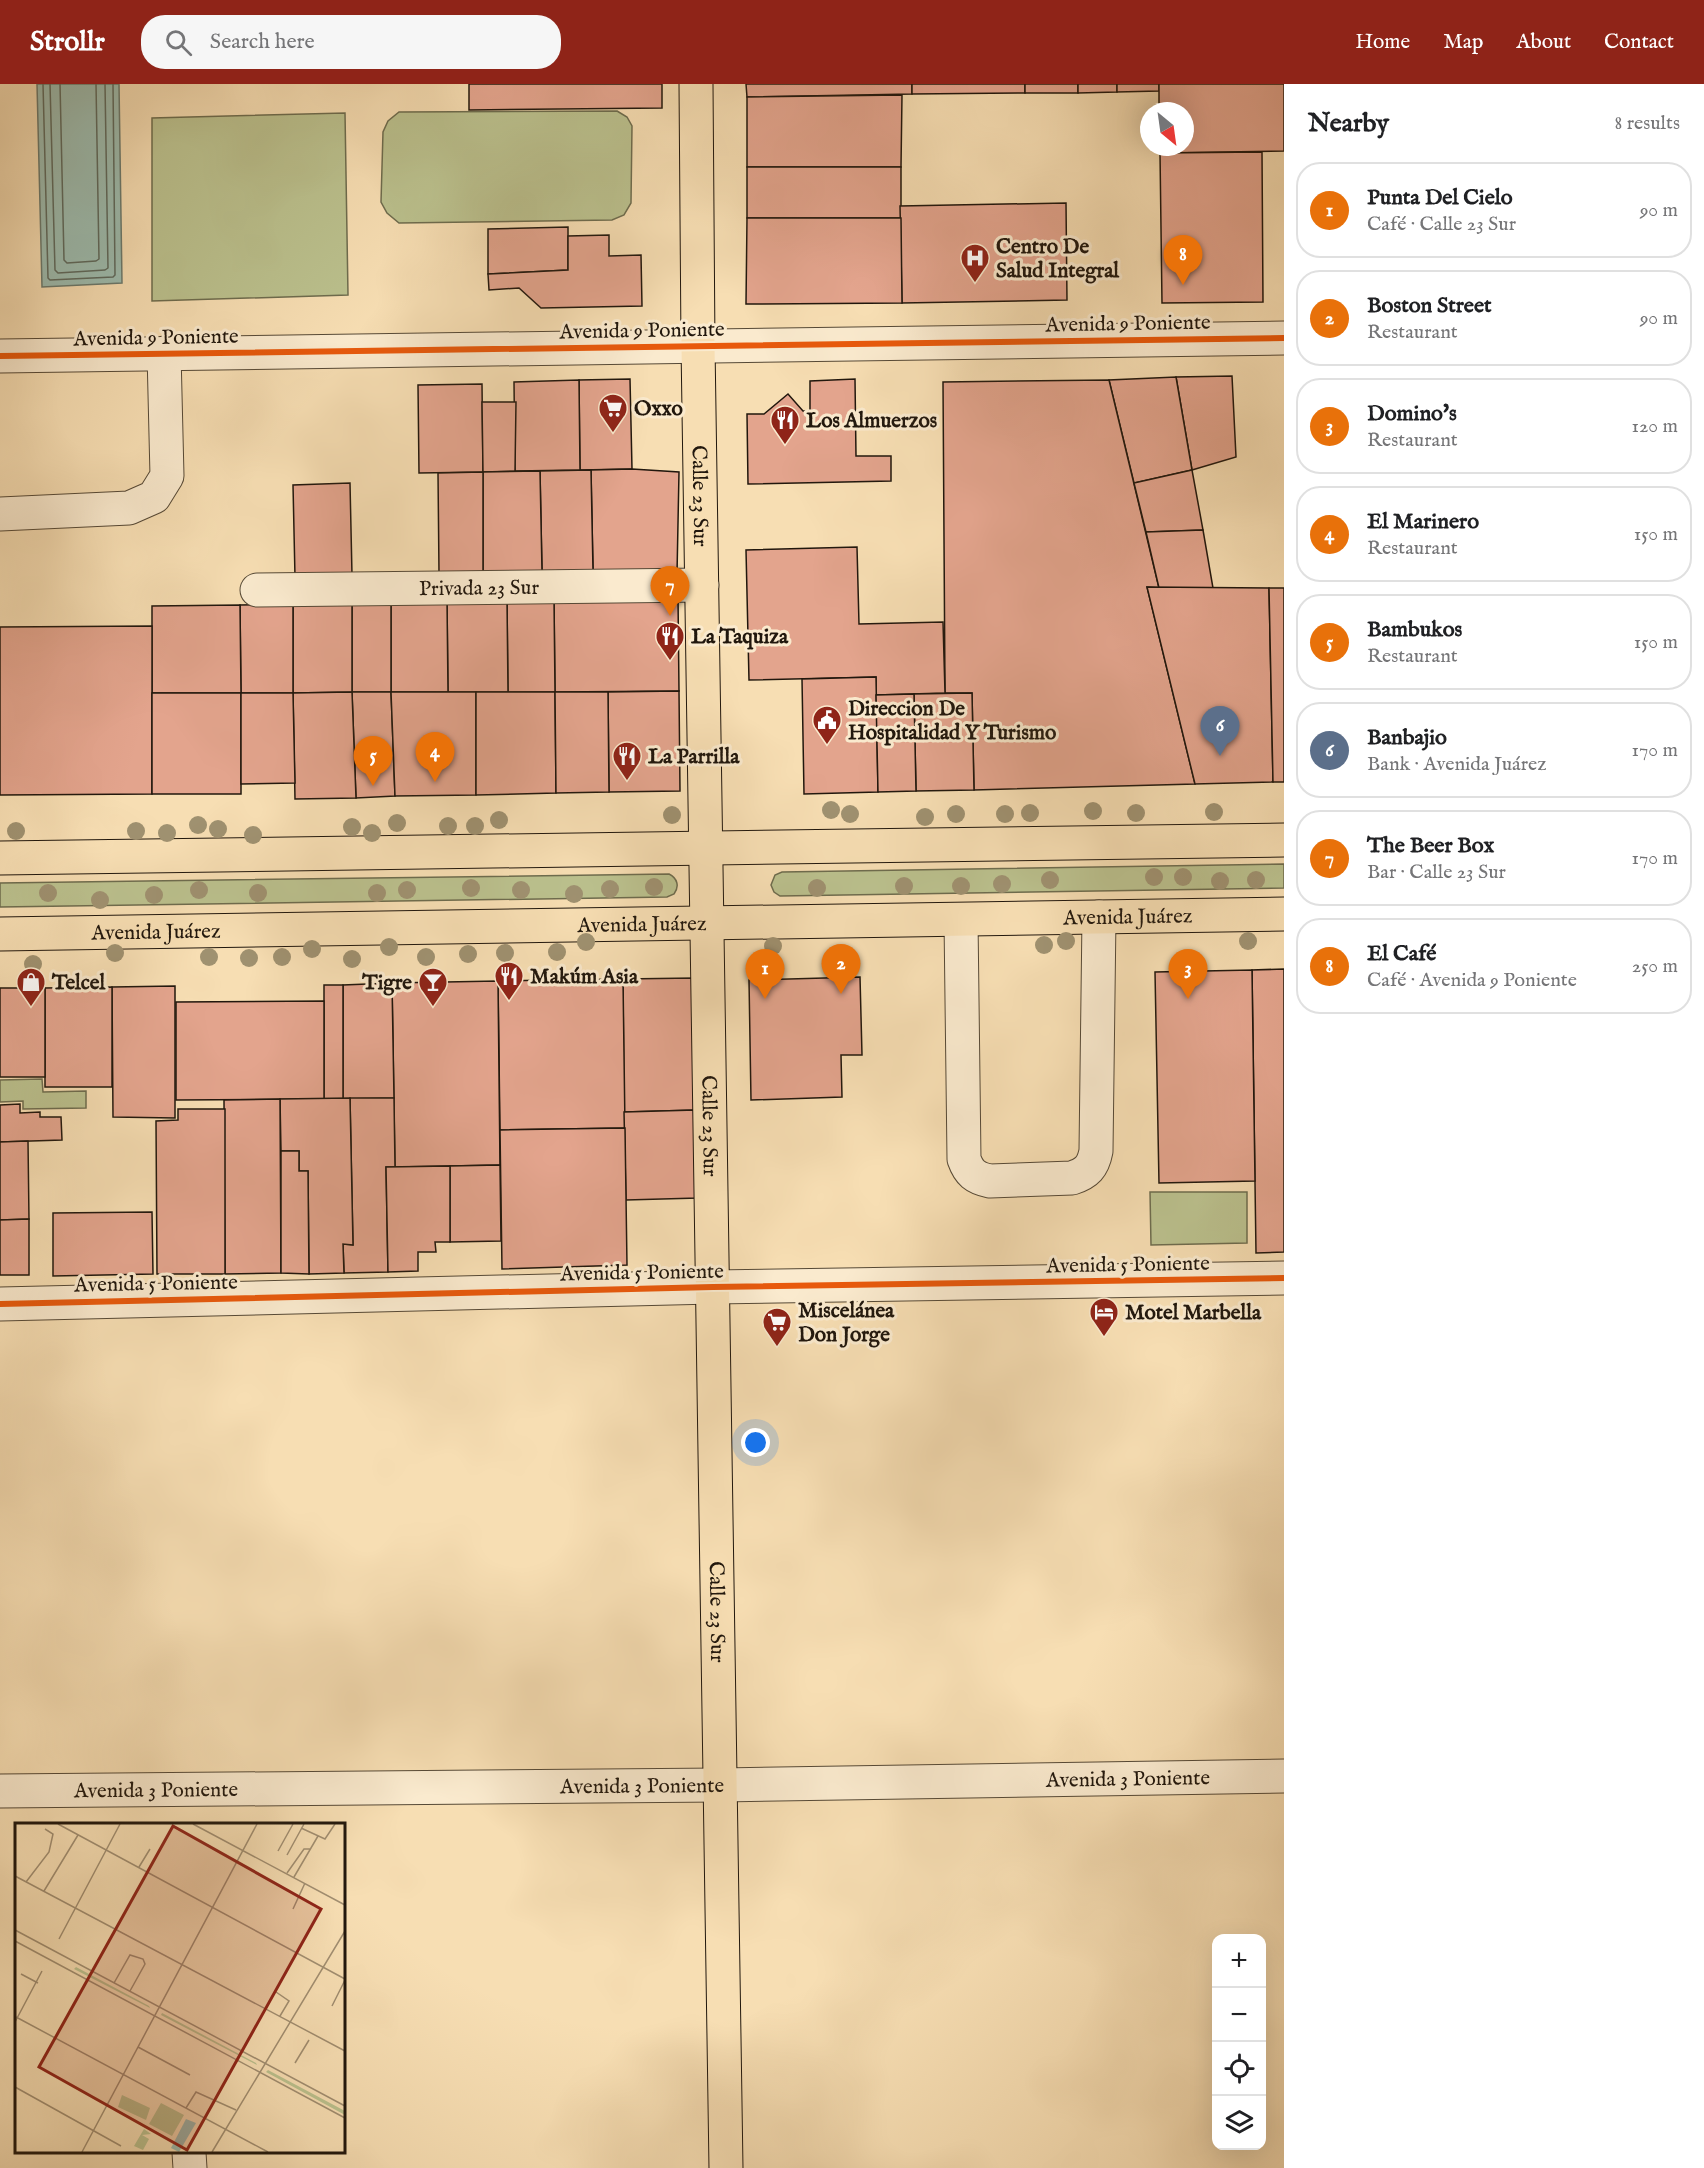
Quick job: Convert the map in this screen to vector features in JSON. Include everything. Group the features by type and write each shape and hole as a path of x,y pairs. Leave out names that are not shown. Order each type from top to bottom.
{"main road":[{"name":"Calle 23 Sur","path":"696,84 726,2168"},
{"path":"0,858 1284,840"},
{"name":"Avenida Juárez","path":"0,934 1284,914"}],"street":[{"name":"Avenida 9 Poniente","path":"0,356 1284,338"},
{"path":"0,514 129,508 154,497 167,476 164,353"},
{"name":"Privada 23 Sur","path":"257,590 702,585"},
{"path":"961,920 964,1159 968,1170 977,1178 990,1181 1072,1178 1084,1174 1093,1164 1096,1151 1099,917"},
{"name":"Avenida 5 Poniente","path":"0,1304 713,1287 1284,1278"},
{"name":"Avenida 3 Poniente","path":"0,1791 720,1785 1284,1776"},
{"path":"189,2153 190,2168"}],"green space":[{"path":"617,111 627,117 632,126 631,203 624,215 612,220 399,223 387,213 381,202 383,132 388,121 399,112"},
{"path":"345,113 348,295 152,301 152,118"},
{"path":"1284,864 1284,888 780,896 774,892 771,885 775,875 782,872"},
{"path":"669,874 676,880 677,885 674,894 667,897 0,907 0,883"},
{"path":"42,1079 43,1092 86,1091 86,1108 23,1109 23,1101 0,1102 0,1080"},
{"path":"1150,1192 1247,1192 1247,1243 1151,1245"}],"water":[{"path":"37,84 119,84 122,283 42,287"}],"building":[{"path":"469,84 662,84 662,108 469,110"},
{"path":"746,84 912,84 912,94 747,97"},
{"path":"912,84 1025,84 1025,93 912,94"},
{"path":"1025,84 1078,84 1078,93 1025,93"},
{"path":"1078,84 1117,84 1117,92 1078,93"},
{"path":"1117,84 1159,84 1159,91 1117,92"},
{"path":"1159,84 1284,84 1284,151 1194,152 1194,102 1159,102"},
{"path":"902,95 901,167 747,167 747,97"},
{"path":"1262,152 1263,302 1162,303 1160,156 1194,156 1194,153"},
{"path":"747,167 901,167 901,218 747,218"},
{"path":"1066,203 1067,300 902,303 900,206"},
{"path":"747,218 901,218 902,303 746,304"},
{"path":"568,227 568,270 488,274 488,229"},
{"path":"609,235 609,256 641,255 642,306 541,308 519,288 489,290 488,274 568,270 568,236"},
{"path":"1232,376 1236,457 1192,470 1176,377"},
{"path":"1176,377 1192,470 1134,483 1109,380"},
{"path":"630,379 632,469 580,470 579,380"},
{"path":"855,379 856,456 891,456 891,481 748,484 747,414 764,414 788,394 803,411 810,411 810,381"},
{"path":"579,380 580,470 515,471 514,382"},
{"path":"1109,380 1159,588 1147,587 1195,784 974,790 972,693 945,693 943,382"},
{"path":"482,384 483,472 419,473 418,385"},
{"path":"482,402 516,402 515,471 483,472"},
{"path":"632,469 679,472 677,574 593,570 591,470"},
{"path":"591,470 593,570 542,571 540,471"},
{"path":"1192,470 1203,530 1146,532 1134,483"},
{"path":"540,471 542,571 483,573 483,472"},
{"path":"483,472 483,573 439,573 438,473"},
{"path":"350,483 352,575 295,577 293,485"},
{"path":"1203,530 1213,588 1159,588 1146,532"},
{"path":"857,547 859,624 943,622 945,693 876,695 876,677 749,680 746,550"},
{"path":"1147,587 1269,588 1273,782 1195,784"},
{"path":"1269,588 1284,588 1284,782 1273,782"},
{"path":"678,597 679,691 555,692 554,599"},
{"path":"554,599 555,692 508,692 507,600"},
{"path":"447,600 507,600 508,692 448,692"},
{"path":"447,600 448,692 391,692 391,603"},
{"path":"391,603 391,692 352,692 352,604"},
{"path":"293,604 352,604 352,692 293,693"},
{"path":"293,604 293,693 241,693 240,605"},
{"path":"240,605 241,693 152,693 152,606"},
{"path":"152,626 152,794 0,795 0,627"},
{"path":"876,677 878,792 804,794 802,679"},
{"path":"679,691 680,791 609,792 608,692"},
{"path":"352,692 391,692 395,796 356,798"},
{"path":"352,692 356,798 295,799 293,693"},
{"path":"391,692 476,692 476,795 395,796"},
{"path":"476,692 555,692 556,793 476,795"},
{"path":"555,692 608,692 609,792 556,793"},
{"path":"152,693 241,693 241,794 152,794"},
{"path":"241,693 293,693 295,783 241,784"},
{"path":"972,693 974,790 916,791 914,694"},
{"path":"914,694 916,791 878,792 876,695"},
{"path":"1284,969 1284,1252 1256,1253 1252,970"},
{"path":"1252,970 1255,1181 1159,1183 1155,972"},
{"path":"860,977 862,1055 841,1055 842,1097 751,1100 749,980"},
{"path":"694,978 696,1110 624,1112 623,979"},
{"path":"623,979 625,1128 500,1130 498,981"},
{"path":"498,981 500,1165 395,1167 392,983"},
{"path":"392,983 394,1098 343,1099 343,985"},
{"path":"324,985 343,985 343,1099 324,1099"},
{"path":"175,986 175,1118 113,1117 112,987"},
{"path":"112,987 112,1087 45,1087 45,988"},
{"path":"0,988 45,988 45,1077 0,1077"},
{"path":"324,1001 324,1099 176,1100 176,1002"},
{"path":"350,1098 394,1098 395,1167 386,1167 388,1272 344,1273 343,1244 353,1245"},
{"path":"350,1098 353,1245 343,1244 344,1273 309,1274 308,1171 299,1171 299,1151 281,1151 280,1099"},
{"path":"280,1099 281,1273 225,1274 224,1100"},
{"path":"20,1104 20,1113 40,1112 40,1117 61,1117 62,1140 0,1142 0,1105"},
{"path":"178,1109 225,1109 225,1274 157,1274 156,1121 178,1120"},
{"path":"696,1110 698,1198 626,1200 624,1112"},
{"path":"625,1128 627,1265 502,1269 500,1130"},
{"path":"28,1141 29,1219 0,1220 0,1142"},
{"path":"281,1151 299,1151 299,1171 308,1171 309,1274 281,1273"},
{"path":"500,1165 501,1241 450,1242 450,1166"},
{"path":"450,1166 450,1242 435,1242 436,1252 418,1252 418,1271 388,1272 386,1167"},
{"path":"152,1212 153,1274 53,1276 53,1213"},
{"path":"29,1219 29,1275 0,1275 0,1220"}],"cycle path":[{"path":"0,356 1284,338"},
{"path":"0,1304 713,1287 1284,1278"}],"place":[{"name":"Centro De Salud Integral","path":"975,284"},
{"name":"El Café","path":"1183,285"},
{"name":"Oxxo","path":"613,434"},
{"name":"Los Almuerzos","path":"785,446"},
{"name":"The Beer Box","path":"670,616"},
{"name":"La Taquiza","path":"670,662"},
{"name":"Direccion De Hospitalidad Y Turismo","path":"827,746"},
{"name":"Banbajio","path":"1220,756"},
{"name":"El Marinero","path":"435,782"},
{"name":"La Parrilla","path":"627,782"},
{"name":"Bambukos","path":"373,786"},
{"name":"Boston Street","path":"841,994"},
{"name":"Punta Del Cielo","path":"765,999"},
{"name":"Domino's","path":"1188,999"},
{"name":"Makúm Asia","path":"509,1002"},
{"name":"Telcel","path":"31,1008"},
{"name":"Tigre","path":"433,1008"},
{"name":"Motel Marbella","path":"1104,1338"},
{"name":"Miscelánea Don Jorge","path":"777,1348"}]}
